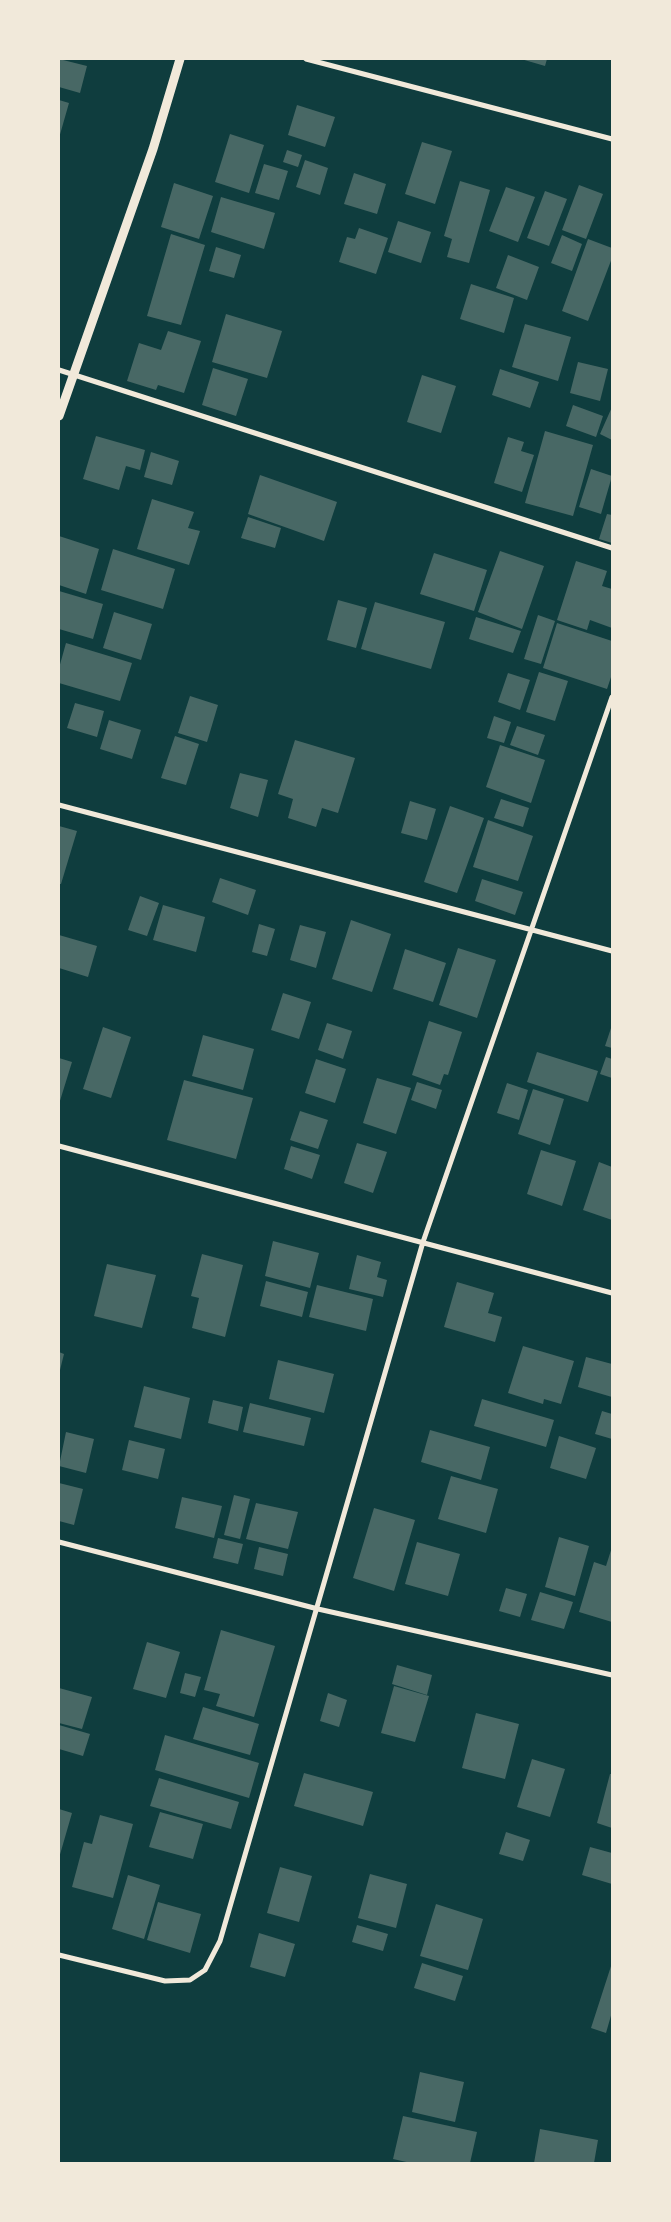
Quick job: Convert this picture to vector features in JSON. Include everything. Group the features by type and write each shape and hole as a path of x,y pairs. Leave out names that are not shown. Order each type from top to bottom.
{"street":[{"path":"59,416 153,149 180,59"},
{"path":"306,59 612,139"},
{"path":"59,370 612,548"},
{"path":"59,1955 165,1981 190,1980 205,1970 220,1941 318,1609 423,1242 612,697"},
{"path":"59,805 612,951"},
{"path":"59,1146 612,1293"},
{"path":"59,1542 318,1609 612,1675"}],"building":[{"path":"59,59 87,66 80,93 59,87"},
{"path":"521,59 547,59 545,66"},
{"path":"59,100 69,103 59,138"},
{"path":"297,105 335,117 325,147 288,135"},
{"path":"230,134 264,145 249,193 215,182"},
{"path":"422,142 452,151 435,204 405,194"},
{"path":"287,150 302,155 298,167 283,162"},
{"path":"305,160 328,168 320,195 296,187"},
{"path":"264,164 288,171 279,200 255,193"},
{"path":"354,173 386,184 377,214 344,204"},
{"path":"460,181 490,190 469,263 447,257 452,239 444,236"},
{"path":"174,183 213,196 199,239 161,227"},
{"path":"579,185 603,194 586,239 562,230"},
{"path":"506,187 535,197 518,242 489,231"},
{"path":"545,191 567,199 549,246 527,238"},
{"path":"221,197 275,213 264,249 211,232"},
{"path":"398,221 431,232 421,263 388,252"},
{"path":"359,228 388,238 376,274 339,262 347,237 355,239"},
{"path":"171,234 205,245 181,325 147,316"},
{"path":"562,235 582,244 572,271 551,263"},
{"path":"588,239 612,248 612,258 588,321 562,311"},
{"path":"216,247 241,255 234,278 209,271"},
{"path":"508,255 539,267 527,300 496,288"},
{"path":"471,284 514,298 504,333 460,319"},
{"path":"226,314 282,331 267,378 212,362"},
{"path":"525,324 571,337 558,381 512,367"},
{"path":"168,331 201,341 184,393 158,385 156,390 127,381 139,343 161,350"},
{"path":"578,362 608,369 600,401 570,393"},
{"path":"213,368 248,379 236,416 202,405"},
{"path":"500,369 539,382 530,408 492,395"},
{"path":"422,375 456,386 441,433 407,422"},
{"path":"573,405 603,416 596,437 566,426"},
{"path":"612,407 612,440 600,434"},
{"path":"545,431 593,445 573,516 525,503"},
{"path":"96,436 145,450 140,470 126,466 119,490 83,479"},
{"path":"508,437 524,442 521,451 534,455 522,492 494,483"},
{"path":"151,452 179,461 172,485 144,477"},
{"path":"591,469 612,476 601,514 579,507"},
{"path":"260,475 337,502 324,541 248,514"},
{"path":"152,499 194,512 188,528 200,531 189,565 137,549"},
{"path":"607,514 612,515 612,543 599,539"},
{"path":"248,517 281,528 275,548 241,538"},
{"path":"59,536 99,549 86,594 59,585"},
{"path":"113,549 175,569 163,609 101,590"},
{"path":"500,551 544,566 522,629 478,612"},
{"path":"434,553 487,570 474,611 420,594"},
{"path":"576,561 607,571 602,586 612,589 612,628 590,620 587,630 557,620"},
{"path":"59,591 103,604 93,639 59,629"},
{"path":"338,600 367,608 356,648 327,640"},
{"path":"375,602 445,622 431,669 361,649"},
{"path":"114,612 152,624 141,660 103,648"},
{"path":"538,615 555,621 541,664 524,659"},
{"path":"476,617 521,631 513,653 469,639"},
{"path":"557,623 612,641 612,674 607,689 543,668"},
{"path":"66,643 132,663 120,701 59,683 59,668"},
{"path":"539,672 568,681 555,721 526,712"},
{"path":"508,673 530,680 520,710 498,702"},
{"path":"190,696 218,705 207,742 178,733"},
{"path":"75,703 104,711 97,737 67,728"},
{"path":"494,716 511,722 504,743 487,738"},
{"path":"109,720 141,730 132,759 100,749"},
{"path":"517,726 545,735 538,755 510,745"},
{"path":"175,736 199,744 186,785 161,778"},
{"path":"295,740 355,758 338,813 322,808 316,827 288,818 293,799 278,794"},
{"path":"500,745 545,760 531,803 486,787"},
{"path":"240,773 268,780 258,817 230,808"},
{"path":"501,799 529,808 523,827 494,818"},
{"path":"410,801 436,809 427,840 401,833"},
{"path":"450,806 484,818 457,893 424,882"},
{"path":"488,820 533,836 518,881 473,867"},
{"path":"59,826 77,831 61,884 59,884"},
{"path":"220,878 256,890 248,915 212,902"},
{"path":"482,879 523,892 515,915 475,901"},
{"path":"140,896 159,903 147,936 128,930"},
{"path":"163,905 205,917 196,952 153,940"},
{"path":"351,920 391,934 372,992 332,979"},
{"path":"259,924 275,929 267,956 252,952"},
{"path":"300,925 326,932 316,968 290,960"},
{"path":"59,935 97,946 88,977 59,968"},
{"path":"458,948 496,960 477,1018 439,1005"},
{"path":"405,949 446,963 433,1002 393,989"},
{"path":"283,993 311,1002 299,1039 271,1030"},
{"path":"429,1021 462,1032 448,1075 444,1074 440,1085 412,1075"},
{"path":"327,1023 352,1031 343,1059 318,1050"},
{"path":"612,1025 612,1048 605,1046"},
{"path":"103,1027 131,1037 111,1098 83,1089"},
{"path":"203,1035 254,1049 243,1090 192,1076"},
{"path":"537,1052 598,1071 588,1102 527,1082"},
{"path":"606,1057 612,1059 612,1078 600,1074"},
{"path":"59,1058 72,1062 59,1104"},
{"path":"316,1059 346,1069 335,1103 305,1093"},
{"path":"377,1078 411,1088 396,1134 363,1123"},
{"path":"184,1080 253,1098 236,1159 167,1140"},
{"path":"417,1082 442,1090 436,1109 411,1100"},
{"path":"507,1083 528,1090 519,1120 497,1113"},
{"path":"533,1089 564,1099 550,1145 518,1134"},
{"path":"300,1111 328,1120 318,1149 290,1140"},
{"path":"357,1143 387,1152 373,1193 344,1183"},
{"path":"291,1146 320,1155 312,1179 284,1169"},
{"path":"541,1150 576,1161 562,1206 527,1194"},
{"path":"599,1162 612,1167 612,1220 583,1210"},
{"path":"273,1241 319,1253 310,1288 265,1276"},
{"path":"202,1254 243,1265 225,1337 192,1328 199,1298 191,1296"},
{"path":"357,1255 381,1262 377,1277 387,1280 383,1297 349,1289"},
{"path":"107,1264 156,1275 142,1328 94,1316"},
{"path":"266,1281 308,1292 302,1317 260,1306"},
{"path":"457,1282 494,1293 488,1313 502,1317 495,1342 444,1327"},
{"path":"317,1285 373,1299 366,1331 309,1317"},
{"path":"523,1346 574,1361 561,1404 544,1399 543,1404 508,1393"},
{"path":"59,1352 64,1354 59,1374"},
{"path":"586,1357 612,1364 612,1397 578,1387"},
{"path":"278,1360 334,1374 324,1413 269,1399"},
{"path":"144,1386 190,1398 181,1439 134,1427"},
{"path":"482,1399 554,1420 546,1447 474,1426"},
{"path":"213,1400 243,1407 238,1431 208,1423"},
{"path":"250,1403 311,1418 304,1446 243,1432"},
{"path":"602,1411 612,1414 612,1439 595,1434"},
{"path":"430,1430 490,1447 481,1480 421,1462"},
{"path":"66,1432 94,1439 86,1473 59,1466"},
{"path":"559,1436 596,1448 586,1479 550,1468"},
{"path":"129,1440 165,1449 158,1479 122,1470"},
{"path":"451,1476 498,1489 486,1533 438,1519"},
{"path":"59,1483 83,1489 74,1525 59,1521"},
{"path":"234,1495 250,1499 240,1539 224,1535"},
{"path":"182,1497 222,1506 214,1538 175,1528"},
{"path":"256,1503 298,1512 288,1549 246,1539"},
{"path":"374,1508 415,1520 394,1591 353,1578"},
{"path":"559,1537 589,1546 575,1596 545,1587"},
{"path":"218,1538 243,1544 238,1564 213,1558"},
{"path":"417,1542 460,1554 448,1596 405,1584"},
{"path":"259,1547 288,1554 283,1576 254,1569"},
{"path":"612,1547 612,1622 579,1612 594,1562 606,1566"},
{"path":"506,1588 527,1594 520,1617 499,1611"},
{"path":"540,1592 573,1602 564,1629 531,1620"},
{"path":"221,1630 275,1646 254,1717 216,1706 220,1694 204,1690"},
{"path":"147,1642 180,1652 166,1698 133,1689"},
{"path":"397,1665 432,1675 427,1695 392,1684"},
{"path":"185,1673 201,1677 195,1697 180,1693"},
{"path":"394,1686 429,1696 415,1742 381,1733"},
{"path":"59,1688 92,1697 82,1729 59,1723"},
{"path":"328,1693 347,1700 339,1727 320,1721"},
{"path":"203,1707 259,1724 250,1755 193,1739"},
{"path":"476,1713 519,1724 505,1779 462,1768"},
{"path":"59,1725 90,1734 83,1756 59,1749"},
{"path":"165,1735 259,1763 249,1798 155,1770"},
{"path":"532,1759 565,1769 550,1817 517,1807"},
{"path":"304,1773 373,1792 363,1826 294,1806"},
{"path":"610,1774 612,1774 612,1828 597,1823"},
{"path":"159,1778 239,1802 231,1829 150,1806"},
{"path":"59,1809 72,1813 59,1858"},
{"path":"160,1812 203,1824 193,1859 149,1847"},
{"path":"100,1815 133,1824 113,1898 72,1887 84,1842 92,1844"},
{"path":"506,1832 530,1840 523,1861 499,1854"},
{"path":"590,1847 612,1853 612,1884 582,1875"},
{"path":"280,1867 312,1876 299,1922 267,1913"},
{"path":"370,1874 407,1884 396,1928 358,1918"},
{"path":"128,1875 160,1885 144,1939 112,1929"},
{"path":"158,1902 201,1914 190,1953 147,1940"},
{"path":"436,1904 483,1919 468,1970 420,1956"},
{"path":"357,1925 388,1934 383,1951 352,1942"},
{"path":"259,1933 295,1944 285,1977 250,1967"},
{"path":"422,1963 463,1976 455,2001 414,1988"},
{"path":"612,1963 612,2012 606,2033 591,2028"},
{"path":"420,2072 464,2082 455,2122 412,2112"},
{"path":"403,2116 477,2132 470,2163 411,2163 393,2159"},
{"path":"540,2129 598,2140 594,2163 534,2163"}]}
